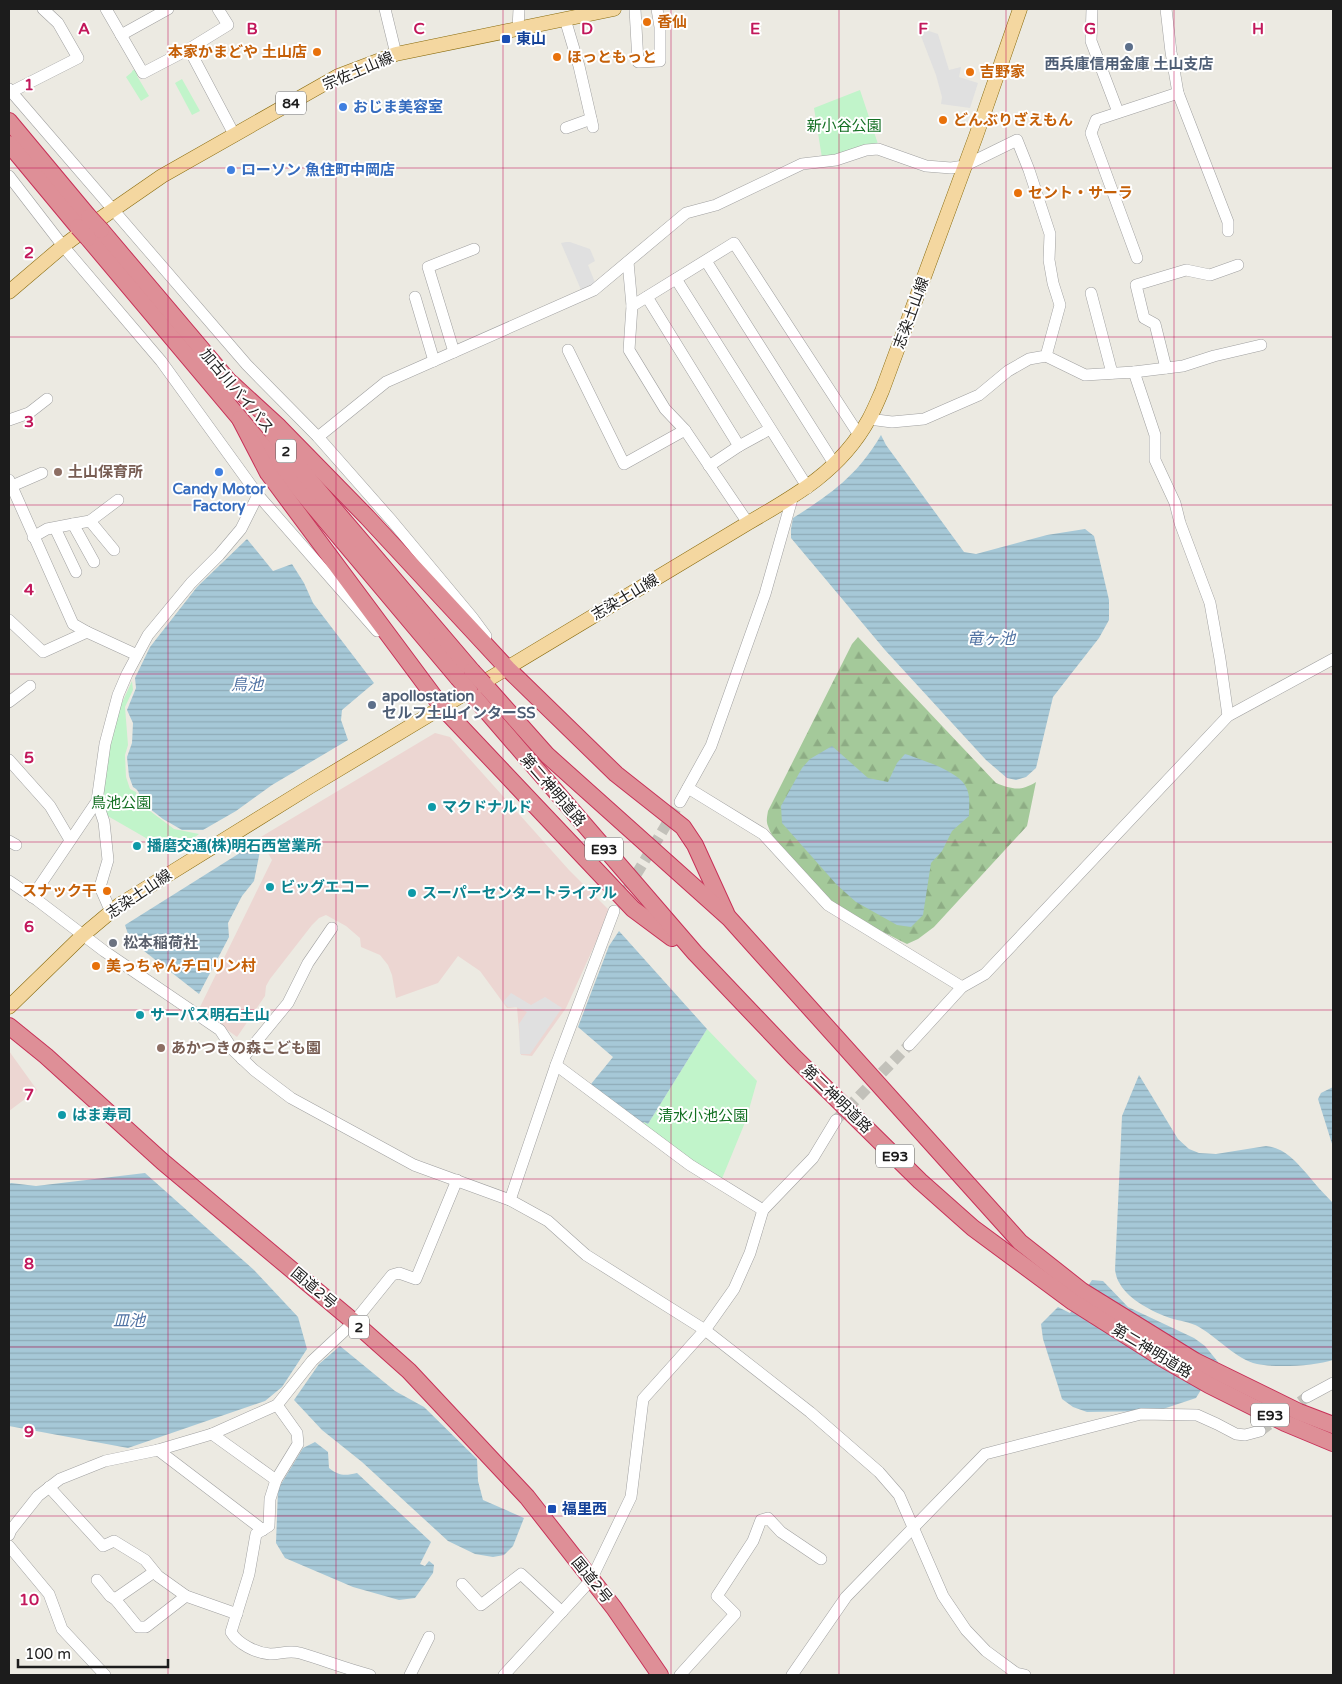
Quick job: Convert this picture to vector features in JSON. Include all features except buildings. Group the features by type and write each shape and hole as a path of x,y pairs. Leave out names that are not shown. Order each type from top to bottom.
{"highway":[{"name":"加古川バイパス","path":"9,121 89,228 240,418 465,674"},
{"name":"加古川バイパス","path":"9,144 231,383 481,694"},
{"path":"231,383 279,427 360,510 508,669 616,774 683,827 696,845 729,918"},
{"path":"240,418 268,473 442,706 633,909 694,953"},
{"name":"第二神明道路","path":"481,694 729,918 1002,1225 1078,1296"},
{"name":"第二神明道路","path":"481,694 694,953 794,1057 920,1181 973,1228 1078,1296 1285,1423 1333,1443"},
{"name":"国道2号","path":"9,1026 46,1056 163,1162 409,1370 527,1498 614,1608 660,1675"},
{"name":"第二神明道路","path":"1212,1379 1333,1425"}],"main road":[{"name":"宗佐土山線","path":"9,292 63,246 112,209 162,176 338,76 396,54 565,19 594,11 614,9"},
{"name":"志染土山線","path":"9,1007 82,936 111,912 162,878 442,706 508,669 748,523 792,499 835,465 869,419 892,365 1020,9"}],"street":[{"path":"43,9 58,23 78,58 10,91 247,365 318,437 392,521 472,616 508,669"},
{"path":"106,9 143,73 189,49 228,24 218,9"},
{"path":"121,34 168,9"},
{"path":"385,9 396,54"},
{"path":"518,28 519,9"},
{"path":"635,9 638,62 662,62 657,9"},
{"path":"1092,9 1091,41 1118,112"},
{"path":"1166,9 1170,52 1178,93 1228,222 1228,231"},
{"path":"565,19 579,66 592,123 566,128"},
{"path":"189,49 235,136"},
{"path":"1137,258 1091,133 1096,120 1178,93"},
{"path":"318,437 386,382 594,290 686,213 716,205 802,164 836,160 866,150 878,149 926,166 951,168 964,166 1017,140 1050,234 1052,283 1060,305 1046,356"},
{"path":"9,176 63,246 161,361 258,495 442,706"},
{"path":"632,306 734,243 859,435"},
{"path":"454,352 428,267 474,249"},
{"path":"706,261 835,465"},
{"path":"628,262 632,306 629,350 665,409 685,430 748,523"},
{"path":"1166,368 1155,324 1144,318 1136,285 1186,270 1210,275 1238,266"},
{"path":"676,279 808,488"},
{"path":"1091,293 1112,373"},
{"path":"415,297 434,361"},
{"path":"647,297 739,446"},
{"path":"869,419 892,422 924,419 979,395 1008,371 1030,359 1046,356 1085,375 1183,366 1214,356 1262,346"},
{"path":"568,350 624,464 685,430"},
{"path":"1134,372 1155,435 1155,460 1175,502 1180,523 1210,603 1228,716"},
{"path":"9,420 29,412 47,399"},
{"path":"710,466 739,446 770,429"},
{"path":"42,473 10,483 73,624 137,655"},
{"path":"111,912 100,887 108,860 104,822 98,801 104,744 118,695 148,635 191,583 242,529 258,495"},
{"path":"680,802 714,738 765,594 792,499"},
{"path":"33,537 47,529 90,520 118,500"},
{"path":"90,520 114,550"},
{"path":"73,524 94,562"},
{"path":"55,528 76,572"},
{"path":"9,620 43,652 87,632"},
{"path":"909,1045 962,987 985,974 1228,716 1333,659"},
{"path":"9,702 30,686"},
{"path":"9,760 50,806 70,840"},
{"path":"688,788 763,834 828,905 962,987"},
{"path":"32,897 98,801"},
{"path":"9,881 82,936 220,1030 233,1050 242,1059 291,1098 414,1165 510,1200 548,1221 586,1255 705,1330 810,1412 879,1472 898,1496 943,1596 966,1630 986,1651 1016,1672 1025,1675"},
{"path":"510,1200 556,1065 614,911"},
{"path":"242,1059 288,1002 308,963 332,928"},
{"path":"556,1065 690,1165 762,1210"},
{"path":"504,1675 590,1580 630,1497 643,1400 705,1330 734,1289 750,1253 762,1210 813,1158 836,1120"},
{"path":"9,1535 10,1530 38,1496 60,1479 105,1461 158,1450 212,1434 277,1406 312,1361 354,1322 392,1275 400,1273 416,1279 457,1180"},
{"path":"1307,1397 1333,1383"},
{"path":"277,1406 297,1433 298,1444 276,1480 270,1500 268,1526 256,1534 249,1574 231,1632 236,1640 256,1650 270,1654 290,1651 347,1670 370,1675"},
{"path":"792,1675 846,1597 985,1454 1141,1414 1197,1416 1236,1434 1245,1435 1260,1431"},
{"path":"212,1434 276,1480"},
{"path":"158,1450 263,1530"},
{"path":"49,1487 103,1546 114,1541 145,1560 158,1576 186,1596 237,1614"},
{"path":"680,1675 735,1614 717,1596 753,1541 761,1520 768,1518 782,1532 821,1559"},
{"path":"9,1546 49,1594 62,1629 105,1675"},
{"path":"115,1599 154,1572"},
{"path":"462,1584 477,1609 521,1574 562,1612"},
{"path":"97,1580 138,1627 146,1627 186,1596"},
{"path":"410,1675 429,1637"}],"shaded area":[{"path":"926,30 938,34 949,70 961,67 959,77 978,83 970,108 941,104 942,97 936,75 919,31"},
{"path":"566,242 590,249 595,261 588,265 596,285 582,292 561,243"},
{"path":"435,733 450,737 569,870 610,911 566,1008 532,1056 521,1055 517,1007 507,1008 480,971 458,956 438,983 396,998 392,975 388,965 380,955 361,947 360,938 346,926 326,915 319,918 312,925 270,979 266,986 265,996 237,1037 199,1009 272,860 259,838"},
{"path":"511,993 531,1005 545,997 562,1008 530,1054 520,1054 519,1024 527,1012 516,1007 508,1007 503,1002"},
{"path":"9,1051 37,1090 9,1111"}],"green space":[{"path":"135,69 149,96 141,101 126,77"},
{"path":"182,79 200,111 192,115 175,83"},
{"name":"新小谷公園","path":"860,90 879,147 822,158 814,108"},
{"path":"858,637 996,783 1016,789 1036,782 1027,826 934,927 918,939 907,944 850,914 833,902 789,859 773,836 767,822 768,811 852,644"},
{"name":"鳥池公園","path":"132,681 133,690 125,707 128,745 125,755 126,777 130,789 136,792 138,802 174,829 199,834 172,853 106,815 100,801 115,718"},
{"name":"清水小池公園","path":"707,1029 757,1081 746,1120 721,1181 642,1125 644,1122 648,1124"}],"water":[{"name":"竜ヶ池","path":"881,435 886,445 964,552 976,554 1047,535 1085,529 1094,536 1109,600 1109,620 1099,638 1053,697 1036,768 1026,777 1016,780 1007,778 986,760 885,650 791,538 793,518 820,501 853,473"},
{"name":"鳥池","path":"247,539 273,571 292,564 304,583 313,603 374,683 342,710 341,720 348,740 272,785 236,811 203,830 182,830 163,819 140,801 139,792 133,787 129,776 127,757 132,743 133,723 127,710 136,688 135,678 150,647 197,587"},
{"path":"832,746 868,778 888,782 897,763 905,754 946,770 961,780 967,789 969,816 952,831 942,851 931,863 923,915 911,927 897,925 856,902 837,885 782,823 781,806 802,768 810,759"},
{"path":"251,846 255,846 260,851 254,881 242,896 228,923 229,937 199,994 130,940 125,925"},
{"path":"619,931 707,1029 648,1124 644,1122 642,1125 591,1084 613,1057 578,1027 609,946"},
{"path":"1139,1075 1178,1139 1189,1149 1199,1153 1216,1154 1266,1146 1279,1149 1294,1160 1333,1203 1333,1360 1306,1365 1257,1364 1234,1353 1196,1325 1170,1318 1149,1309 1124,1290 1117,1279 1115,1270 1122,1116"},
{"path":"1333,1087 1333,1147 1318,1099 1321,1093"},
{"name":"皿池","path":"145,1173 254,1270 298,1317 307,1349 282,1387 265,1401 128,1448 9,1426 9,1184 36,1186"},
{"path":"1092,1280 1103,1281 1128,1307 1194,1338 1205,1346 1218,1362 1196,1398 1157,1411 1087,1412 1073,1407 1062,1399 1043,1339 1041,1324 1058,1307 1070,1313"},
{"path":"340,1346 395,1391 424,1407 477,1459 478,1481 483,1500 524,1518 513,1546 504,1555 493,1557 475,1554 448,1541 362,1462 322,1430 294,1400 319,1364"},
{"path":"315,1442 328,1452 329,1468 342,1475 357,1473 431,1542 420,1564 425,1566 429,1561 434,1565 433,1573 415,1598 399,1600 353,1587 285,1558 276,1543 278,1489 303,1448"}],"tunnel":[{"path":"619,903 680,802"},
{"path":"836,1120 909,1045"},
{"path":"1260,1431 1307,1397"}],"place":[{"name":"香仙","path":"647,22"},
{"name":"東山","path":"506,39"},
{"name":"西兵庫信用金庫 土山支店","path":"1129,47"},
{"name":"本家かまどや 土山店","path":"317,52"},
{"name":"ほっともっと","path":"557,57"},
{"name":"吉野家","path":"970,72"},
{"name":"おじま美容室","path":"343,107"},
{"name":"どんぶりざえもん","path":"943,120"},
{"name":"ローソン 魚住町中岡店","path":"231,170"},
{"name":"セント・サーラ","path":"1018,193"},
{"name":"土山保育所","path":"58,472"},
{"name":"Candy Motor Factory","path":"219,472"},
{"name":"apollostation セルフ土山インターSS","path":"372,705"},
{"name":"マクドナルド","path":"432,807"},
{"name":"播磨交通(株)明石西営業所","path":"137,846"},
{"name":"ビッグエコー","path":"270,887"},
{"name":"スナック干","path":"107,891"},
{"name":"スーパーセンタートライアル","path":"412,893"},
{"name":"松本稲荷社","path":"113,943"},
{"name":"美っちゃんチロリン村","path":"96,966"},
{"name":"サーパス明石土山","path":"140,1015"},
{"name":"あかつきの森こども園","path":"161,1048"},
{"name":"はま寿司","path":"62,1115"},
{"name":"福里西","path":"552,1509"}]}
